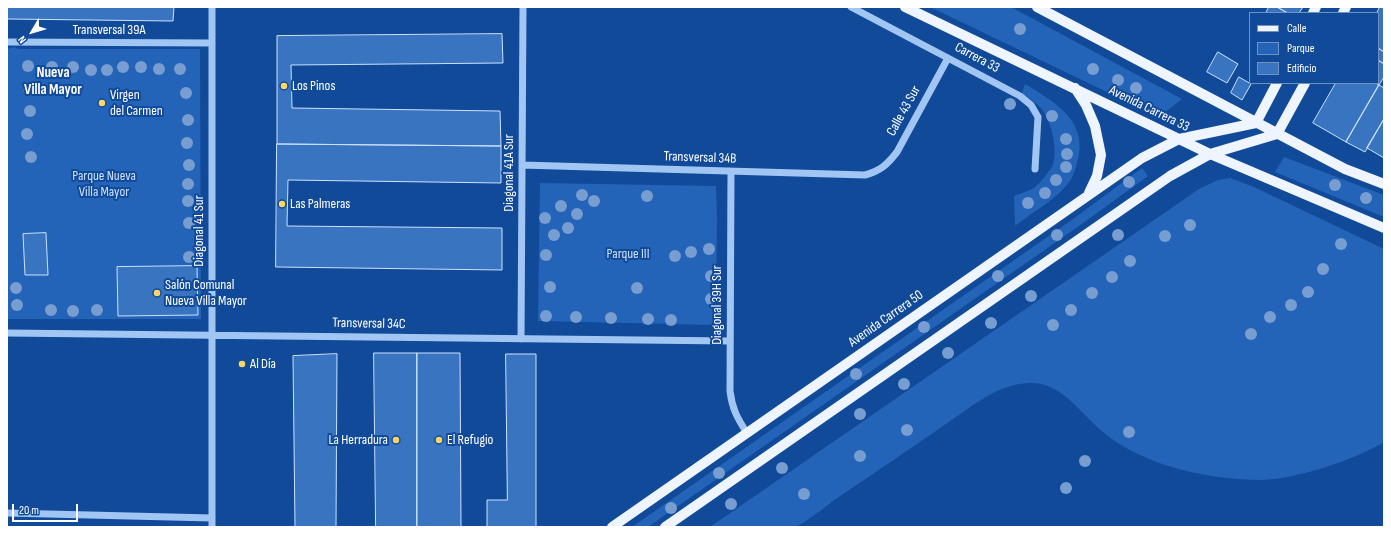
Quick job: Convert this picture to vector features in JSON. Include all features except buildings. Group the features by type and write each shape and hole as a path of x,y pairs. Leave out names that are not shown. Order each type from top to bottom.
{"main road":[{"name":"Avenida Carrera 33","path":"905,7 1074,87 1210,154 1384,228"},
{"path":"1037,7 1256,124 1345,169 1384,184"},
{"path":"1256,124 1276,84"},
{"path":"665,527 1170,176 1210,154 1277,134 1304,84"},
{"path":"1074,87 1086,106 1095,126 1100,155 1097,176 1090,193"},
{"name":"Avenida Carrera 50","path":"612,527 1142,158 1179,139 1256,124"}],"street":[{"name":"Diagonal 41 Sur","path":"212,7 212,527"},
{"name":"Diagonal 41A Sur","path":"521,339 523,7"},
{"name":"Carrera 33","path":"851,7 1020,96 1030,105 1038,117 1035,169"},
{"name":"Transversal 39A","path":"7,42 212,44"},
{"name":"Calle 43 Sur","path":"877,172 887,165 897,152 948,58"},
{"name":"Transversal 34B","path":"522,165 853,176 877,172"},
{"name":"Diagonal 39H Sur","path":"731,172 730,341 732,406 736,416 747,433"},
{"name":"Transversal 34C","path":"7,333 730,341"},
{"path":"7,513 212,518"}],"green space":[{"path":"930,7 1011,7 1182,99 1159,117"},
{"name":"Parque Nueva Villa Mayor","path":"14,47 19,49 200,49 201,319 7,319 7,49"},
{"path":"1025,84 1055,104 1071,120 1077,130 1079,154 1076,168 1065,188 1015,226 1014,196 1034,188 1040,182 1052,167 1055,152 1053,135 1047,118 1035,102 1022,93"},
{"path":"1284,157 1384,195 1384,217 1275,172"},
{"path":"1142,168 1148,176 1079,226 648,527 632,527 1073,219"},
{"path":"1230,178 1254,187 1384,249 1384,442 1342,462 1308,472 1276,479 1242,479 1199,474 1157,462 1137,454 1119,444 1095,425 1070,400 1051,387 1029,383 1018,384 997,391 977,402 797,526 769,528 710,527 1199,189 1218,180"},
{"name":"Parque III","path":"540,183 716,186 716,325 538,321"}],"place":[{"name":"Los Pinos","path":"284,86"},
{"name":"Virgen del Carmen","path":"102,103"},
{"name":"Las Palmeras","path":"282,204"},
{"name":"Salón Comunal Nueva Villa Mayor","path":"157,293"},
{"name":"Al Día","path":"242,364"},
{"name":"La Herradura","path":"396,440"},
{"name":"El Refugio","path":"439,440"}],"district":[{"name":"Nueva Villa Mayor","path":"53,82"}]}
